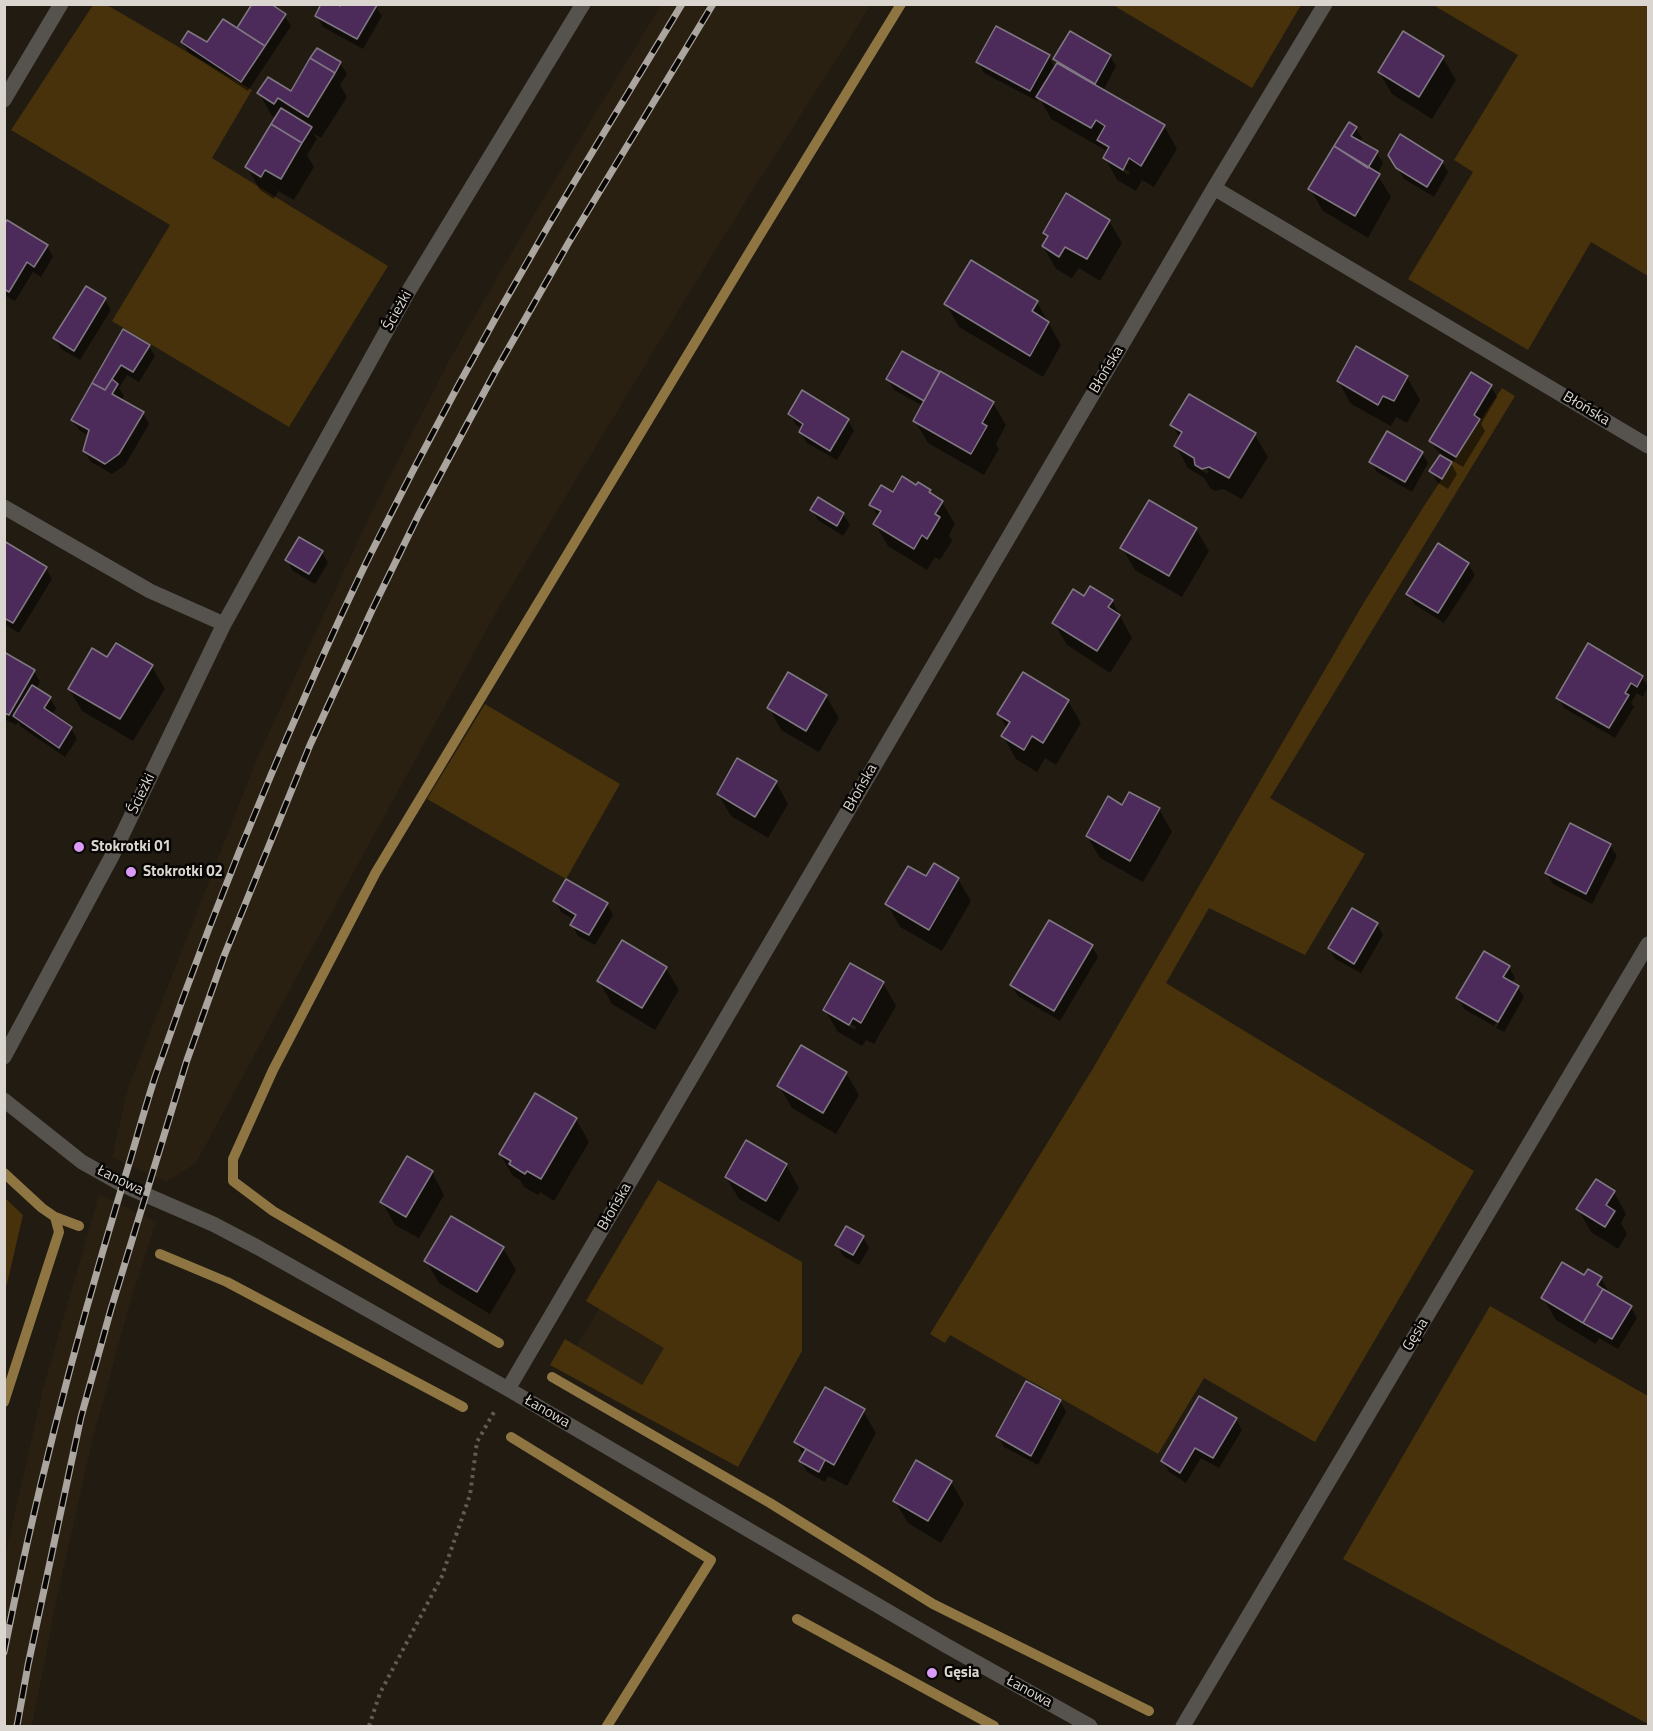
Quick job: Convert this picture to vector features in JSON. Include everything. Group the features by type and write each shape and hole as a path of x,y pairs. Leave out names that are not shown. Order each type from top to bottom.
{"street":[{"path":"4,100 61,4"},
{"name":"Ścieżki","path":"4,1057 112,856 224,624 408,292 583,4"},
{"name":"Błońska","path":"508,1389 1214,188 1325,4"},
{"name":"Błońska","path":"1214,188 1648,446"},
{"path":"4,507 150,591 224,624"},
{"name":"Gęsia","path":"1183,1726 1648,944"},
{"name":"Łanowa","path":"4,1100 82,1162 123,1185 213,1224 257,1247 508,1389 947,1646 1090,1726"}],"path":[{"path":"369,1726 380,1694 442,1576 470,1495 477,1442 508,1389"}],"shaded area":[{"path":"93,5 107,5 252,90 212,158 388,266 289,427 112,321 170,225 11,130"},
{"path":"661,5 871,5 747,199 499,607 196,1163 166,1182 112,1157 128,1088 258,756 370,515 450,359 530,221"},
{"path":"1113,5 1301,5 1252,88"},
{"path":"1433,5 1648,6 1648,276 1591,242 1528,350 1408,279 1473,172 1454,160 1518,55"},
{"path":"1502,388 1515,396 1270,798 1365,854 1305,955 1209,908 1166,983 1474,1171 1315,1442 1204,1378 1158,1454 950,1335 945,1343 930,1334 1092,1070 1363,604"},
{"path":"485,704 620,784 566,879 427,799"},
{"path":"658,1180 802,1262 802,1351 738,1467 550,1365 565,1339 642,1385 664,1348 586,1301"},
{"path":"99,1194 156,1222 129,1306 91,1446 57,1597 32,1726 5,1726 5,1556 43,1389"},
{"path":"5,1198 23,1215 5,1292"},
{"path":"1490,1306 1648,1396 1648,1724 1343,1559"},
{"path":"599,1309 665,1347 642,1385 576,1347"}],"building":[{"path":"252,4 271,4 286,14 265,46 237,28"},
{"path":"321,4 377,5 357,39 315,16"},
{"path":"223,19 265,46 241,82 181,42 188,31 207,42"},
{"path":"996,26 1050,55 1030,91 976,62"},
{"path":"1070,31 1111,55 1095,84 1053,59"},
{"path":"1403,31 1444,56 1419,97 1378,72"},
{"path":"317,48 341,62 335,73 310,58"},
{"path":"310,58 335,73 308,117 278,98 274,104 257,93 268,77 291,91"},
{"path":"1057,63 1165,125 1141,166 1129,158 1123,170 1103,158 1109,147 1097,140 1105,126 1096,120 1091,128 1036,97"},
{"path":"281,108 312,127 302,143 271,124"},
{"path":"1349,122 1357,127 1351,136 1378,151 1368,168 1334,146"},
{"path":"271,124 302,143 281,179 265,170 261,177 245,167"},
{"path":"1400,134 1443,161 1427,187 1396,168 1388,155"},
{"path":"1334,146 1380,174 1355,216 1308,189"},
{"path":"1066,193 1110,220 1087,259 1065,247 1059,257 1042,246 1048,236 1043,233"},
{"path":"7,220 48,245 34,267 27,262 9,292 4,289 4,225"},
{"path":"971,260 1038,301 1032,311 1049,322 1030,356 944,304"},
{"path":"86,286 106,298 74,351 53,338"},
{"path":"123,329 150,345 133,372 121,365 105,390 92,383"},
{"path":"1356,346 1408,376 1394,401 1383,396 1378,405 1337,381"},
{"path":"902,351 940,372 924,401 886,379"},
{"path":"940,371 994,402 982,423 987,426 971,454 913,421"},
{"path":"1471,372 1492,385 1474,415 1480,419 1456,457 1429,441"},
{"path":"112,379 118,384 112,394 144,412 119,454 105,464 83,451 89,430 71,420 92,383 105,390"},
{"path":"802,390 849,419 830,451 799,432 803,424 788,414"},
{"path":"1189,394 1256,433 1229,478 1209,467 1202,469 1195,465 1194,458 1174,446 1182,432 1170,425"},
{"path":"1387,431 1423,452 1405,482 1369,462"},
{"path":"1440,455 1452,462 1442,479 1429,471"},
{"path":"902,476 916,485 918,482 943,501 935,514 940,517 927,539 922,535 914,549 873,524 881,511 869,505 881,485 893,492"},
{"path":"818,497 844,513 837,526 810,510"},
{"path":"1149,500 1197,528 1169,576 1120,548"},
{"path":"299,537 323,551 309,574 285,560"},
{"path":"4,541 47,567 13,623 4,618"},
{"path":"1438,543 1469,563 1438,613 1406,594"},
{"path":"1090,586 1113,600 1108,607 1120,615 1097,651 1052,623 1073,589 1084,596"},
{"path":"116,643 153,665 120,719 68,689 92,648 107,657"},
{"path":"1588,643 1643,676 1637,687 1631,683 1625,693 1629,695 1609,728 1556,698"},
{"path":"4,652 35,670 9,715 4,713"},
{"path":"788,672 827,695 806,731 767,708"},
{"path":"1023,672 1069,700 1043,743 1032,736 1024,750 1001,736 1010,722 997,714"},
{"path":"32,685 51,697 44,708 72,727 59,748 13,716"},
{"path":"737,758 777,781 755,817 717,794"},
{"path":"1129,792 1160,808 1130,861 1086,836 1108,796 1122,805"},
{"path":"1570,823 1611,844 1586,894 1545,873"},
{"path":"934,863 959,878 929,930 885,904 908,866 926,876"},
{"path":"566,879 608,903 589,935 570,925 576,915 553,901"},
{"path":"1352,908 1378,923 1354,964 1328,948"},
{"path":"1049,920 1093,945 1054,1011 1010,985"},
{"path":"622,940 667,967 642,1008 597,981"},
{"path":"1484,951 1510,966 1503,977 1519,986 1498,1022 1456,998"},
{"path":"850,963 884,982 861,1023 853,1018 849,1025 823,1010"},
{"path":"801,1045 847,1072 823,1113 777,1086"},
{"path":"535,1093 577,1118 541,1179 527,1171 525,1174 509,1164 511,1161 499,1154"},
{"path":"746,1140 787,1164 766,1201 725,1177"},
{"path":"407,1156 433,1171 406,1217 380,1202"},
{"path":"1596,1179 1615,1191 1606,1205 1615,1211 1605,1227 1576,1209"},
{"path":"451,1216 504,1247 477,1292 424,1261"},
{"path":"846,1226 864,1236 853,1255 835,1245"},
{"path":"1562,1262 1584,1275 1588,1269 1602,1277 1597,1285 1603,1289 1583,1323 1541,1298"},
{"path":"1603,1289 1632,1306 1612,1339 1583,1323"},
{"path":"1026,1381 1061,1400 1031,1456 996,1436"},
{"path":"825,1387 865,1409 834,1465 794,1442"},
{"path":"1199,1396 1237,1418 1213,1458 1195,1448 1180,1473 1161,1461"},
{"path":"806,1449 825,1460 819,1472 799,1461"},
{"path":"916,1460 952,1481 928,1521 893,1501"}],"waterway":[{"path":"499,1343 273,1211 233,1181 233,1159 273,1070 376,872 901,4"},
{"path":"4,1173 55,1217 59,1232 4,1402"},
{"path":"55,1217 79,1226"},
{"path":"160,1254 227,1282 463,1407"},
{"path":"552,1377 770,1503 933,1604 1149,1711"},
{"path":"511,1437 711,1560 607,1726"},
{"path":"797,1619 994,1726"}],"railway":[{"path":"4,1652 57,1420 104,1247 146,1105 196,963 255,812 345,608 435,430 547,228 682,4"},
{"path":"17,1726 81,1417 111,1309 187,1060 224,956 310,745 418,516 495,372 569,242 713,4"}],"place":[{"name":"Stokrotki 01","path":"79,847"},
{"name":"Stokrotki 02","path":"131,872"},
{"name":"Gęsia","path":"932,1673"}]}
